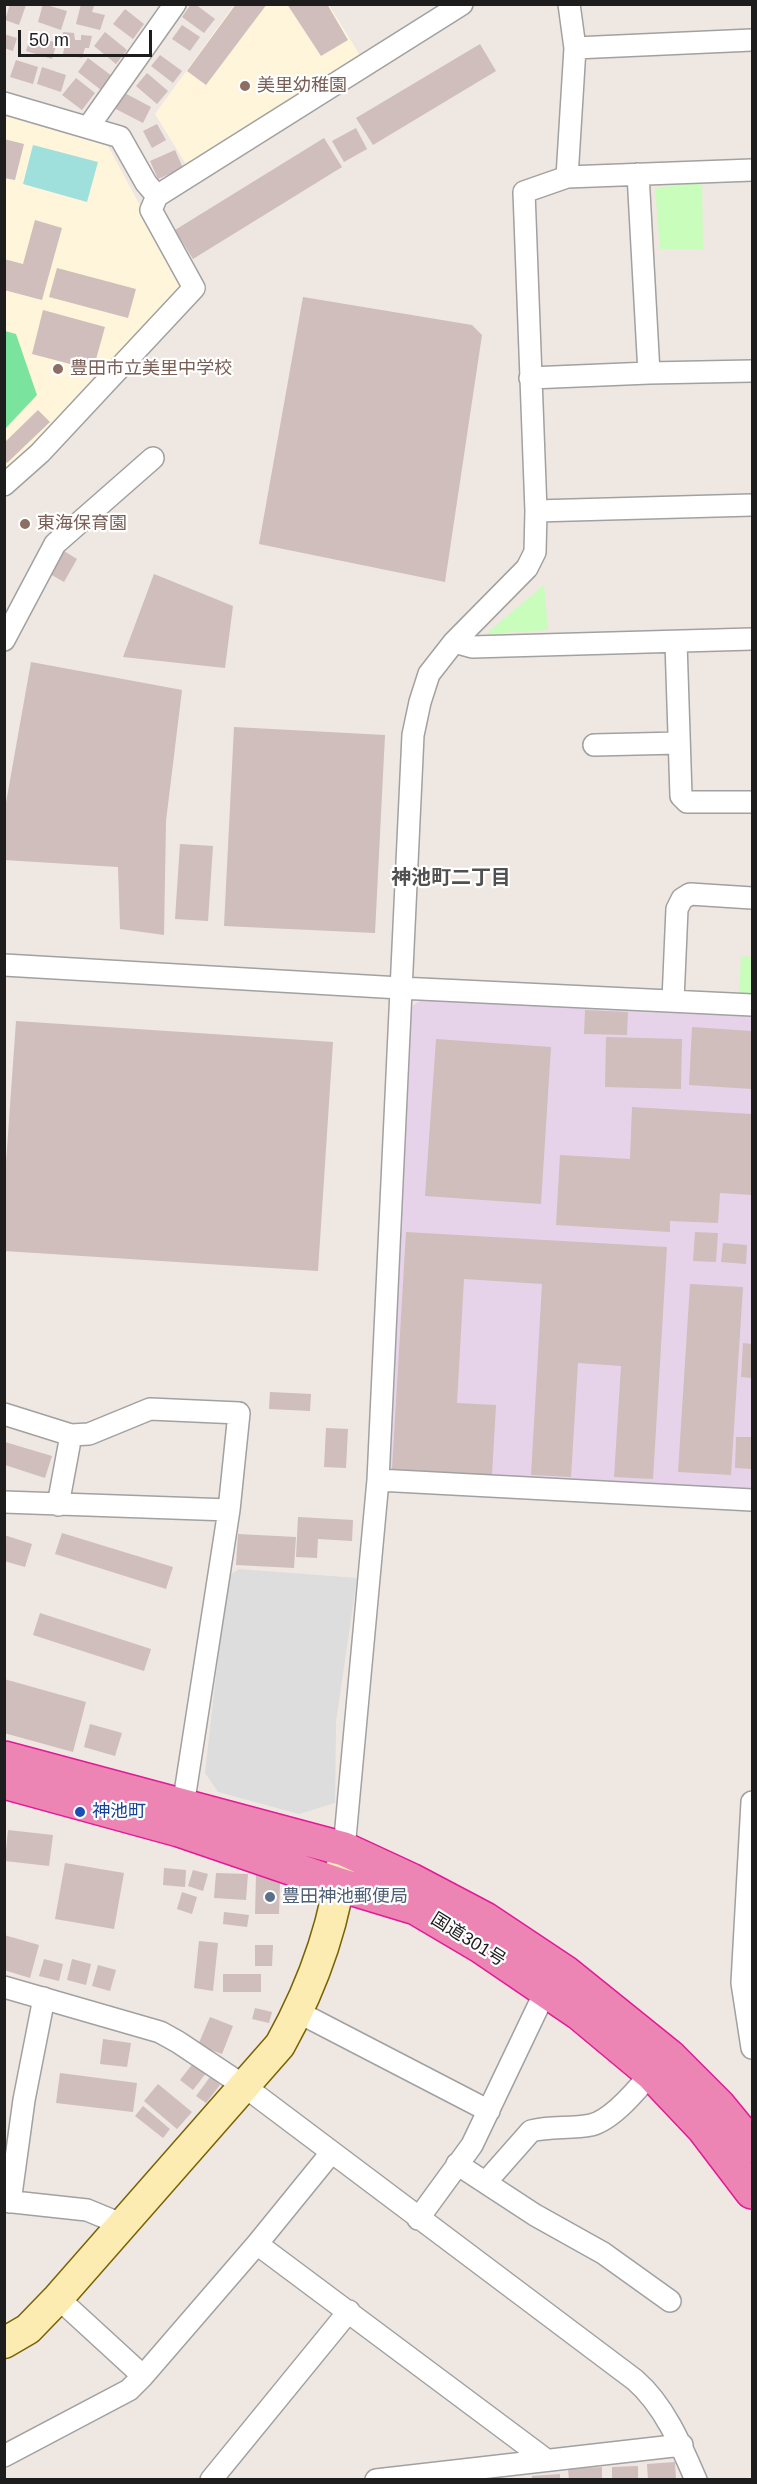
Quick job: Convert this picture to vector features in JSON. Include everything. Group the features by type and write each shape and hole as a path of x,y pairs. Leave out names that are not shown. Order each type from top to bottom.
{"highway":[{"name":"国道301号","path":"4,1758 344,1849 411,1880 485,1919 566,1972 669,2056 719,2106 753,2146"},
{"name":"国道301号","path":"4,1782 179,1830 340,1885 416,1908 482,1947 579,2013 651,2073 704,2129 753,2192"}],"street":[{"path":"88,126 175,4"},
{"path":"4,485 40,453 195,288 151,210 157,196 462,4"},
{"path":"567,177 575,48 569,4"},
{"path":"575,48 753,40"},
{"path":"4,103 120,137 146,183 157,196"},
{"path":"4,2343 28,2329 58,2298 280,2045 298,2012 325,1946 340,1885 378,1480 413,735 429,674 454,642 527,568 535,552 536,512 524,192 567,177 753,170"},
{"path":"638,174 648,373"},
{"path":"530,378 753,371"},
{"path":"4,640 56,544 153,458"},
{"path":"536,512 753,505"},
{"path":"454,642 472,646 753,639"},
{"path":"676,642 681,796 687,802 753,802"},
{"path":"594,745 679,743"},
{"path":"673,1000 677,909 682,899 690,894 753,898"},
{"path":"4,965 400,988 753,1005"},
{"path":"4,1414 71,1435 89,1434 150,1409 239,1413 230,1510 183,1806"},
{"path":"58,1504 71,1435"},
{"path":"378,1480 753,1500"},
{"path":"4,1502 230,1510"},
{"path":"753,1802 742,1983 749,2005 753,2048"},
{"path":"4,1987 160,2032 244,2086 635,2380 647,2391 682,2445 696,2480"},
{"path":"418,2218 472,2145 546,1990"},
{"path":"44,1998 14,2098 8,2201 87,2210 121,2224"},
{"path":"298,2012 489,2111"},
{"path":"486,2182 531,2131 592,2124 603,2119 635,2092 651,2073"},
{"path":"4,2456 129,2390 257,2244 331,2153"},
{"path":"457,2164 535,2215 603,2253 670,2301"},
{"path":"257,2244 545,2459"},
{"path":"58,2298 143,2376"},
{"path":"211,2480 349,2311"},
{"path":"376,2480 682,2445"}],"shaded area":[{"name":"美里幼稚園","path":"234,5 329,5 361,57 187,166 155,114"},
{"name":"豊田市立美里中学校","path":"4,116 108,146 185,289 4,478"},
{"path":"424,998 752,1014 752,1490 393,1474 387,1468 411,1007"},
{"path":"239,1569 357,1578 336,1722 335,1803 299,1814 218,1792 205,1773 227,1577"}],"green space":[{"path":"702,182 703,249 660,249 655,188"},
{"path":"5,331 16,334 37,395 5,429"},
{"path":"544,585 548,630 486,634"},
{"path":"741,956 752,957 752,999 739,998"}],"water":[{"path":"33,145 98,162 87,202 23,184"}],"building":[{"path":"10,4 26,5 19,25 5,20"},
{"path":"43,4 67,11 61,30 38,22"},
{"path":"81,4 94,6 92,12 105,15 100,30 76,24"},
{"path":"191,4 195,4 215,19 204,33 182,17"},
{"path":"236,4 267,4 206,85 187,71"},
{"path":"287,4 327,4 348,40 321,56"},
{"path":"125,9 144,24 133,39 113,24"},
{"path":"182,25 200,37 190,51 172,39"},
{"path":"63,32 74,33 75,40 81,40 81,35 92,36 89,48 85,48 82,58 63,54 66,39 62,39"},
{"path":"105,32 127,50 116,64 94,46"},
{"path":"4,34 17,38 13,51 4,48"},
{"path":"31,35 57,43 52,59 26,51"},
{"path":"480,44 496,71 373,145 356,118"},
{"path":"160,55 182,71 173,83 151,66"},
{"path":"88,58 112,76 101,90 78,72"},
{"path":"16,60 38,67 33,84 10,77"},
{"path":"42,67 66,75 61,92 37,84"},
{"path":"147,73 168,91 157,104 136,86"},
{"path":"76,78 95,93 82,110 62,95"},
{"path":"119,90 151,107 143,123 110,106"},
{"path":"157,124 166,140 152,148 143,131"},
{"path":"356,128 367,149 344,162 332,141"},
{"path":"324,138 342,167 193,259 175,230"},
{"path":"4,139 24,144 15,180 4,178"},
{"path":"175,150 183,168 158,179 150,161"},
{"path":"35,220 62,228 42,300 4,290 4,259 23,264"},
{"path":"57,268 136,289 128,318 49,297"},
{"path":"303,297 472,325 482,335 445,582 259,544"},
{"path":"43,310 105,327 93,370 32,354"},
{"path":"38,410 50,422 7,463 4,460 4,443"},
{"path":"64,551 77,559 64,582 50,574"},
{"path":"154,574 233,606 225,668 123,657"},
{"path":"31,662 182,690 166,821 164,935 120,929 118,867 4,860 4,814"},
{"path":"234,727 385,735 375,933 224,926"},
{"path":"180,844 213,846 208,921 175,919"},
{"path":"585,1010 628,1012 627,1035 584,1034"},
{"path":"16,1021 333,1042 318,1271 4,1251 4,1191"},
{"path":"692,1027 752,1031 752,1089 689,1085"},
{"path":"606,1037 682,1039 681,1089 605,1087"},
{"path":"436,1039 551,1047 541,1204 425,1196"},
{"path":"632,1107 752,1114 752,1195 720,1193 718,1223 670,1221 670,1232 556,1225 560,1155 630,1159"},
{"path":"406,1232 667,1247 653,1479 614,1477 621,1366 578,1363 571,1477 531,1475 542,1284 464,1279 457,1403 496,1405 492,1475 392,1469"},
{"path":"695,1232 718,1233 716,1262 693,1261"},
{"path":"723,1243 747,1245 746,1264 721,1262"},
{"path":"690,1284 743,1287 731,1475 678,1472"},
{"path":"743,1343 752,1344 752,1378 741,1377"},
{"path":"270,1392 311,1394 310,1411 269,1409"},
{"path":"326,1428 348,1429 346,1468 324,1467"},
{"path":"736,1437 752,1437 752,1469 735,1468"},
{"path":"5,1442 52,1456 45,1478 5,1465"},
{"path":"298,1517 353,1520 352,1541 318,1539 317,1558 296,1557"},
{"path":"62,1533 173,1567 166,1589 55,1554"},
{"path":"238,1534 296,1537 294,1568 236,1565"},
{"path":"4,1535 32,1544 25,1567 4,1561"},
{"path":"40,1613 151,1649 144,1671 33,1635"},
{"path":"4,1679 86,1702 73,1752 4,1733"},
{"path":"90,1724 122,1733 115,1756 84,1747"},
{"path":"8,1830 53,1835 49,1866 5,1861"},
{"path":"65,1863 124,1873 114,1929 55,1919"},
{"path":"164,1868 186,1870 185,1887 163,1885"},
{"path":"193,1870 208,1874 203,1891 188,1886"},
{"path":"216,1873 248,1874 246,1900 214,1898"},
{"path":"256,1875 280,1881 279,1914 255,1914"},
{"path":"182,1892 197,1897 192,1914 177,1909"},
{"path":"224,1912 249,1915 247,1927 223,1924"},
{"path":"4,1935 39,1945 30,1978 4,1970"},
{"path":"199,1941 218,1943 213,1991 194,1988"},
{"path":"255,1945 273,1945 272,1966 255,1966"},
{"path":"44,1959 63,1964 59,1981 39,1976"},
{"path":"72,1959 91,1964 86,1985 67,1980"},
{"path":"98,1965 116,1970 110,1991 92,1986"},
{"path":"223,1974 261,1974 261,1992 223,1992"},
{"path":"255,2008 272,2012 269,2023 252,2019"},
{"path":"210,2017 233,2026 222,2054 198,2045"},
{"path":"103,2039 131,2043 127,2067 100,2064"},
{"path":"194,2062 207,2072 193,2090 180,2080"},
{"path":"60,2073 137,2083 133,2112 56,2103"},
{"path":"210,2077 220,2085 206,2103 196,2096"},
{"path":"158,2084 192,2112 177,2129 144,2101"},
{"path":"143,2106 170,2129 163,2138 135,2116"},
{"path":"675,2462 676,2480 648,2480 647,2464"},
{"path":"638,2466 638,2480 612,2480 612,2467"},
{"path":"602,2467 602,2480 569,2480 568,2469"},
{"path":"560,2474 560,2480 532,2480 532,2476"}],"place":[{"name":"美里幼稚園","path":"245,86"},
{"name":"豊田市立美里中学校","path":"58,369"},
{"name":"東海保育園","path":"25,524"},
{"name":"神池町","path":"80,1812"},
{"name":"豊田神池郵便局","path":"270,1897"}],"district":[{"name":"神池町二丁目","path":"451,878"}]}
